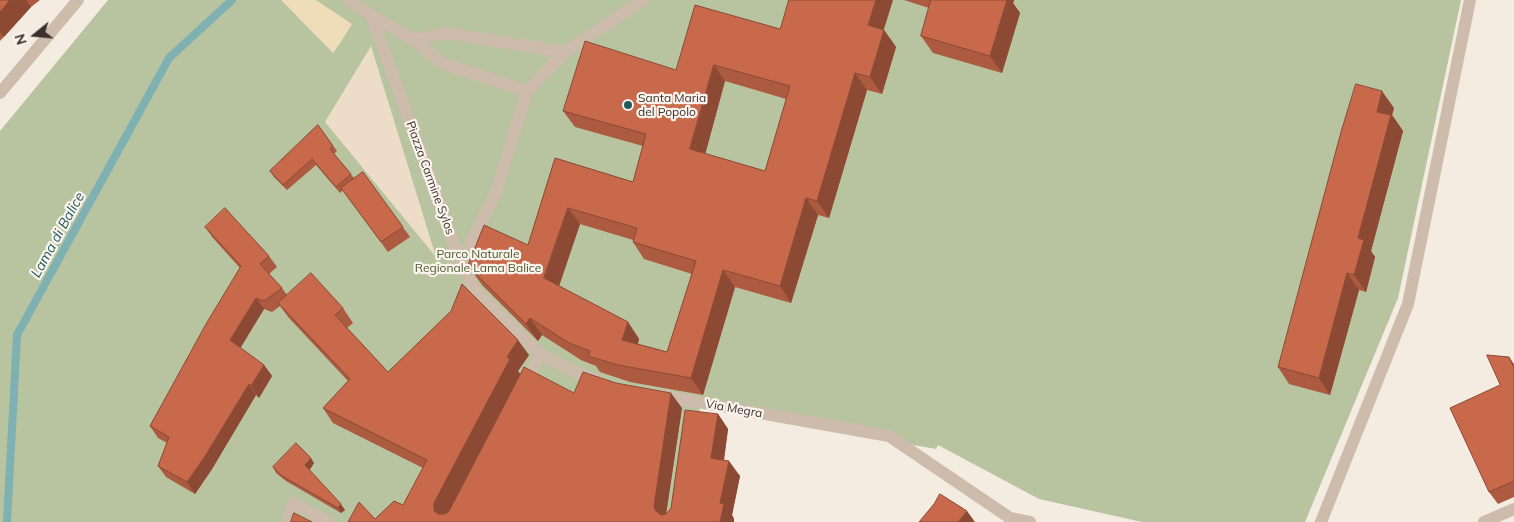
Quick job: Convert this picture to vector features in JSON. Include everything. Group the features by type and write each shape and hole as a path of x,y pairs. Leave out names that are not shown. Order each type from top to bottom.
{"street":[{"path":"0,93 78,0"},
{"path":"349,0 414,40 441,63 527,91"},
{"name":"Piazza Carmine Sylos","path":"460,264 496,192 527,91 565,52 643,0"},
{"path":"1321,522 1408,304 1470,0"},
{"name":"Piazza Carmine Sylos","path":"371,15 460,264"},
{"path":"414,40 446,33 565,52"},
{"path":"460,264 474,290 540,354 582,375 610,384"},
{"path":"517,398 540,354"},
{"name":"Via Megra","path":"646,393 690,406 889,436 1010,518 1030,522"},
{"path":"287,522 294,503 329,522"},
{"path":"1484,522 1514,509"}],"green space":[{"name":"Parco Naturale Regionale Lama Balice","path":"108,0 1461,0 1398,298 1305,522 1142,522 1039,499 938,445 936,449 700,407 681,522 0,522 0,131"}],"sand":[{"path":"281,0 316,0 352,24 333,53"}],"shaded area":[{"path":"371,46 436,257 325,122"}],"building":[{"path":"0,0 10,0 0,12"},
{"path":"789,0 876,0 868,25 884,30 870,77 855,73 817,201 806,198 780,286 723,270 691,378 618,365 588,356 590,351 569,343 530,318 526,324 470,268 468,265 484,225 528,245 555,158 633,182 646,134 563,111 585,41 676,70 695,5 780,29","holes":["714,65 790,86 765,171 690,149","568,208 637,228 633,242 696,261 667,352 622,340 628,322 544,278"]},
{"path":"931,0 1007,0 990,56 921,36"},
{"path":"1356,84 1382,91 1377,112 1391,115 1358,238 1364,240 1354,275 1347,273 1319,378 1278,367 1341,132"},
{"path":"318,125 333,146 330,149 351,174 336,187 312,159 283,185 270,171"},
{"path":"363,172 403,227 381,242 341,188"},
{"path":"225,208 269,256 260,264 282,288 264,301 256,298 230,340 264,365 251,386 249,384 204,458 187,482 158,466 169,437 150,426 206,324 241,266 205,227"},
{"path":"311,273 343,308 335,315 388,372 451,311 462,284 518,340 507,357 510,359 434,503 434,511 438,514 445,514 449,511 524,367 574,393 583,372 616,383 671,393 654,506 655,510 661,515 666,514 671,508 685,410 718,414 711,458 729,461 720,503 724,504 720,522 348,522 359,502 375,519 394,501 403,505 427,460 323,408 350,379 278,303"},
{"path":"1487,355 1509,357 1514,368 1514,481 1489,492 1450,408 1500,385"},
{"path":"296,443 311,458 305,465 341,504 338,508 282,476 273,467"},
{"path":"940,494 967,511 958,522 919,522 934,504"},
{"path":"294,513 312,522 291,522"}],"waterway":[{"name":"Lama di Balice","path":"7,522 17,335 169,58 232,0"}],"place":[{"name":"Santa Maria del Popolo","path":"628,105"}]}
